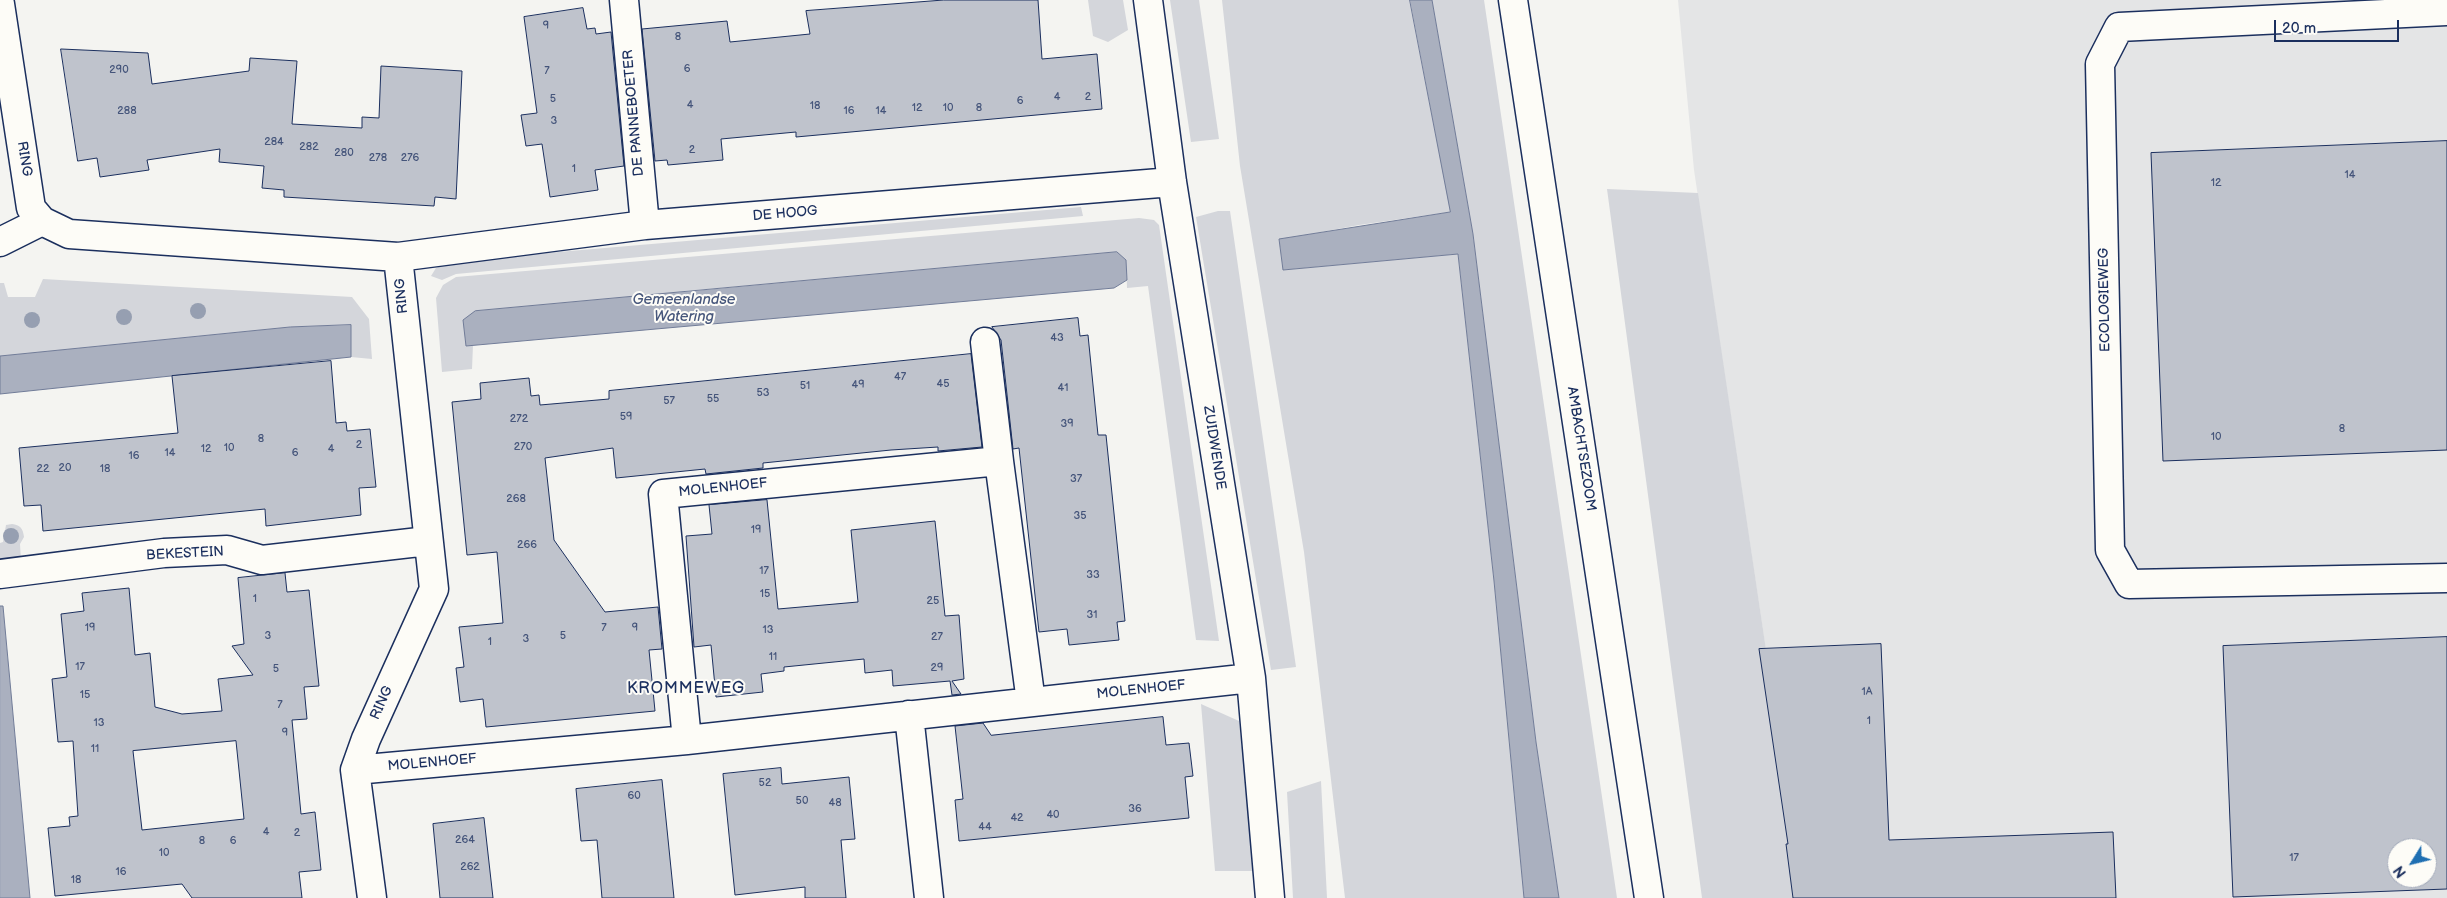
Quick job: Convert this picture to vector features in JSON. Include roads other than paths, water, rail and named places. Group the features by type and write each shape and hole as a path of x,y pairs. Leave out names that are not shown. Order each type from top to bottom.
{"street":[{"name":"DE PANNEBOETER","path":"624,0 645,225"},
{"name":"ZUIDWENDE","path":"1148,0 1172,182 1252,678 1270,898"},
{"name":"AMBACHTSEZOOM","path":"1513,0 1649,898"},
{"name":"RING","path":"0,4 31,208 42,221"},
{"name":"ECOLOGIEWEG","path":"2447,11 2119,27 2100,64 2110,550 2129,584 2447,578"},
{"name":"DE HOOG","path":"398,257 645,225 1172,182"},
{"path":"0,242 42,221 68,234 398,257"},
{"name":"RING","path":"372,898 355,770 366,739 434,589 398,257"},
{"path":"985,342 1031,702"},
{"name":"MOLENHOEF","path":"687,740 662,494 999,461"},
{"name":"BEKESTEIN","path":"0,574 164,553 227,550 262,560 428,541"},
{"name":"MOLENHOEF","path":"355,770 687,740 1252,678"},
{"path":"909,715 929,898"}],"water":[{"path":"1410,0 1432,0 1473,234 1536,742 1559,898 1524,898 1494,581 1458,254 1283,270 1279,239 1450,212"},
{"name":"Gemeenlandse Watering","path":"1117,252 1126,260 1127,280 1114,288 466,346 463,320 475,311"},
{"path":"351,325 351,357 0,394 0,356 290,327"},
{"path":"0,606 3,606 30,898 0,898"}],"district":[{"name":"KROMMEWEG","path":"686,689"}]}
